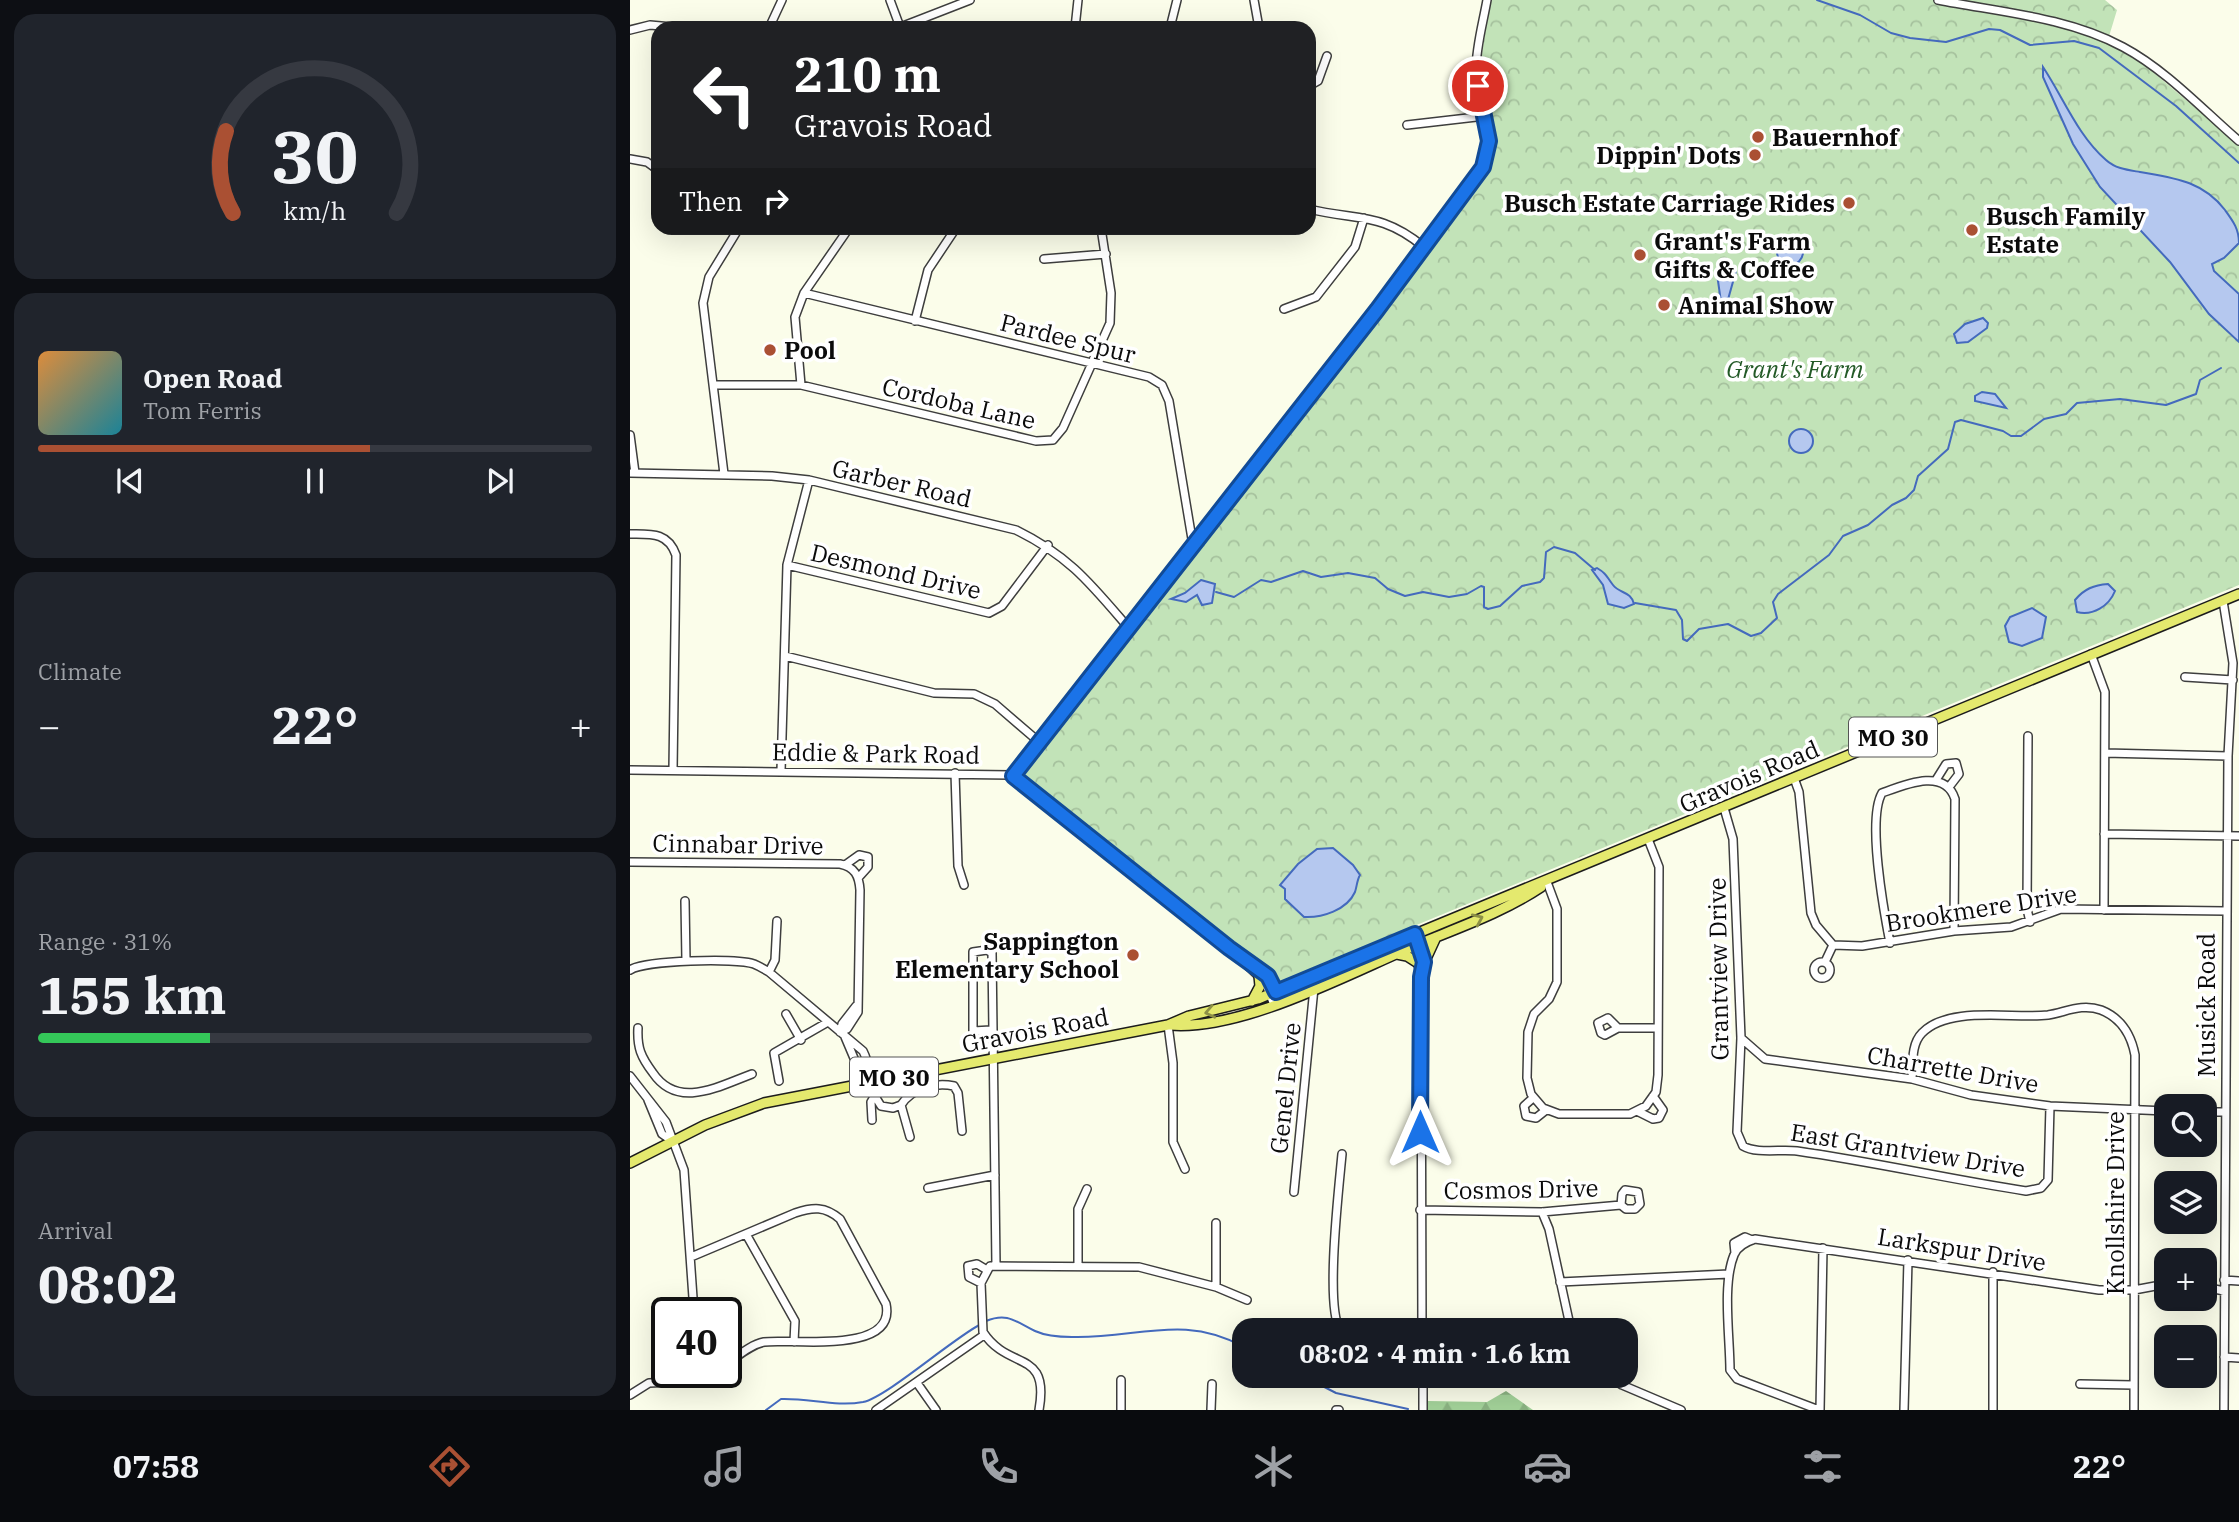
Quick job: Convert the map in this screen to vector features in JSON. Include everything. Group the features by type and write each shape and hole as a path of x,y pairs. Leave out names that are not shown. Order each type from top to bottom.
{"main road":[{"name":"Gravois Road","path":"630,1163 672,1141 764,1103 1168,1025 1252,1001 1523,889 1547,882 2239,594"},
{"name":"Gravois Road","path":"1168,1025 1191,1027 1277,1004 1527,896 1547,882"},
{"path":"1395,954 1421,963 1436,937"},
{"path":"1252,1001 1260,986 1259,976"}],"street":[{"path":"772,21 782,0"},
{"path":"890,0 897,21"},
{"path":"917,21 970,0"},
{"path":"1076,21 1078,0"},
{"path":"1172,21 1177,0"},
{"path":"1254,0 1258,21"},
{"path":"1013,776 1424,247 1483,167 1489,147 1476,71 1487,0"},
{"path":"1938,0 2071,26 2111,41 2157,69 2239,141"},
{"path":"630,30 651,25"},
{"path":"1316,82 1327,55"},
{"path":"1407,125 1485,116"},
{"path":"630,159 651,165"},
{"path":"1316,210 1364,218 1401,229 1424,247"},
{"path":"1284,309 1316,297 1355,247 1364,218"},
{"path":"724,474 703,303 709,277 735,235"},
{"path":"801,385 795,317 804,293 844,235"},
{"path":"915,321 928,270 951,235"},
{"name":"Cordoba Lane","path":"714,386 801,385 1043,443 1053,440 1063,428 1110,323 1112,304 1102,235"},
{"path":"1044,259 1106,254"},
{"name":"Pardee Spur","path":"804,293 1149,377 1161,385 1169,401 1193,545"},
{"path":"630,435 633,473"},
{"name":"Garber Road","path":"633,473 724,474 809,480 1016,530 1048,545 1074,565 1127,626"},
{"path":"781,771 787,565 809,480"},
{"path":"630,534 655,534 665,538 676,555 673,770"},
{"name":"Desmond Drive","path":"787,565 989,613 1002,606 1048,545"},
{"name":"Musick Road","path":"2223,601 2231,646 2233,680 2228,756 2226,911 2224,1410"},
{"path":"2091,654 2105,692 2104,910"},
{"path":"785,656 934,693 974,694 995,704 1038,741"},
{"path":"2185,677 2233,680"},
{"path":"2028,736 2027,909 2031,922"},
{"path":"2105,753 2228,756"},
{"path":"1937,780 1947,764 1956,763 1959,774 1949,787"},
{"name":"Eddie & Park Road","path":"630,770 1013,776 1268,976 1277,1004"},
{"path":"955,773 958,866 964,885"},
{"path":"1794,779 1799,792 1811,913 1816,925 1833,945 1825,962"},
{"path":"1891,943 1881,898 1878,799 1882,793 1897,788 1937,780 1949,787 1955,799 1954,931"},
{"name":"Grantview Drive","path":"1724,808 1733,839 1741,1038 1737,1132"},
{"path":"2104,834 2239,833"},
{"path":"1547,882 1557,909 1557,982 1549,999 1534,1014 1528,1032 1527,1078 1533,1098 1546,1110 1582,1115 1626,1115 1637,1111 1653,1096 1658,1075 1659,867 1648,839"},
{"name":"Cinnabar Drive","path":"630,862 845,865 859,877 868,867 867,858 859,855 845,865"},
{"path":"842,1035 856,1016 859,877"},
{"path":"685,901 686,961"},
{"name":"Brookmere Drive","path":"1833,945 1891,943 1954,931 2011,927 2061,909 2226,911"},
{"path":"769,972 775,960 777,921"},
{"path":"1413,935 1421,963 1422,1318"},
{"name":"Eddie & Park Road","path":"1229,948 1273,993"},
{"path":"991,1030 973,1031 973,952 987,950 992,953 991,1030 995,1057 996,1265"},
{"path":"630,970 646,963 753,963 769,972 842,1035 881,1107 901,1105 906,1096 918,1089 946,1085 954,1087 958,1093 962,1131"},
{"name":"Genel Drive","path":"1294,1192 1315,988"},
{"name":"Knollshire Drive","path":"1912,1079 1915,1042 1927,1029 1952,1019 1981,1014 2050,1015 2076,1007 2102,1011 2123,1024 2132,1038 2135,1055 2134,1410"},
{"path":"786,1014 800,1040"},
{"path":"779,1081 774,1053 828,1022"},
{"path":"1168,1025 1173,1063 1173,1142 1185,1169"},
{"path":"1618,1028 1658,1027"},
{"path":"638,1028 639,1054 657,1080 676,1094 685,1095 752,1074"},
{"path":"842,1035 849,1037 863,1051 871,1066 869,1082"},
{"name":"Charrette Drive","path":"1741,1038 1765,1059 1912,1079 1971,1095 2050,1106 2154,1111"},
{"path":"630,1076 648,1099 662,1134 672,1141 684,1170 693,1297"},
{"path":"643,1091 657,1080"},
{"path":"1637,1111 1653,1119 1659,1118 1663,1110 1653,1096"},
{"path":"872,1120 871,1102 874,1097"},
{"path":"1533,1098 1524,1106 1526,1116 1536,1118 1546,1110"},
{"path":"901,1105 910,1137"},
{"name":"East Grantview Drive","path":"1737,1132 1749,1149 1775,1148 1887,1163 1914,1174 2026,1191 2041,1188 2048,1180 2050,1106"},
{"path":"2217,1112 2225,1112"},
{"path":"1336,1318 1334,1227 1342,1154"},
{"path":"928,1188 995,1175"},
{"path":"1079,1264 1078,1209 1087,1189"},
{"name":"Cosmos Drive","path":"1420,1210 1542,1212 1622,1205"},
{"path":"691,1257 812,1208 829,1210 840,1219 882,1292 886,1316 879,1326 852,1340 837,1343 765,1342 742,1353"},
{"path":"1542,1212 1568,1318"},
{"path":"1216,1223 1216,1287"},
{"path":"746,1234 795,1321 794,1342"},
{"name":"Larkspur Drive","path":"1819,1410 1737,1379 1730,1370 1729,1274 1735,1253 1753,1240 1993,1272 2099,1290 2134,1290 2154,1286"},
{"path":"1819,1410 1824,1248"},
{"path":"1904,1410 1908,1260"},
{"path":"981,1283 969,1276 968,1266 977,1264 987,1269"},
{"path":"1039,1410 1043,1389 1041,1378 1034,1368 1002,1351 983,1331 981,1283 987,1269 996,1265 1079,1264 1139,1267 1216,1287 1247,1300"},
{"path":"1993,1272 1993,1410"},
{"path":"1560,1282 1729,1274"},
{"path":"2224,1280 2239,1281"},
{"path":"2217,1290 2224,1291"},
{"path":"876,1410 917,1383 983,1331"},
{"path":"2224,1357 2239,1358"},
{"path":"1121,1380 1121,1410"},
{"path":"917,1383 936,1410"},
{"path":"630,1395 651,1384"},
{"path":"1212,1384 1212,1410"},
{"path":"2080,1384 2133,1385"},
{"path":"1423,1388 1423,1410"},
{"path":"1629,1388 1681,1410"}],"green space":[{"name":"Grant's Farm","path":"1490,0 2105,0 2117,10 2107,43 2146,66 2239,145 2239,585 1281,981 1029,786 1024,770 1487,166 1493,140 1480,68"},
{"path":"1506,1391 1533,1410 1428,1410 1428,1401 1487,1402"}],"water":[{"path":"2043,67 2087,140 2106,160 2122,169 2187,182 2216,200 2228,214 2237,229 2239,243 2224,258 2212,264 2214,271 2239,294 2239,342 2209,314 2170,262 2100,187 2073,144 2043,77"},
{"path":"1790,239 1800,242 1803,252 1800,262 1790,265 1780,262 1777,252 1780,242"},
{"path":"1732,267 1736,271 1727,303 1721,302 1717,274 1722,269"},
{"path":"1983,318 1988,323 1987,328 1968,342 1957,343 1954,334 1965,324"},
{"path":"1982,392 1995,394 2006,408 1975,401 1975,396"},
{"path":"1801,429 1810,432 1813,441 1810,450 1801,453 1792,450 1789,441 1792,432"},
{"path":"1597,568 1616,588 1630,597 1634,604 1624,608 1608,604 1603,585 1592,570"},
{"path":"1201,580 1215,584 1212,603 1202,605 1197,595 1186,602 1171,599 1185,593"},
{"path":"2108,584 2115,591 2105,605 2089,613 2077,612 2075,600 2078,596 2090,588"},
{"path":"2032,608 2046,617 2042,638 2022,646 2009,642 2005,626 2010,617"},
{"path":"1333,848 1353,865 1360,875 1355,892 1346,904 1333,912 1304,917 1285,899 1285,889 1280,885 1298,864 1317,849"}],"waterway":[{"path":"1817,0 1860,15 1891,33 1910,38 1946,42 1989,29 2000,30 2030,45 2074,41 2099,48 2176,106 2239,163"},
{"path":"1635,603 1676,610 1682,620 1683,639 1687,641 1699,629 1728,624 1751,636 1761,633 1777,618 1773,602 1778,594 1829,555 1843,536 1868,525 1914,490 1918,476 1948,449 1955,422 1961,420 2003,431 2011,436 2021,436 2044,419 2066,414 2077,403 2120,399 2166,405 2196,394 2200,380 2221,368"},
{"path":"1216,592 1234,597 1261,580 1271,582 1303,571 1321,577 1348,573 1375,578 1388,589 1405,596 1423,592 1449,597 1467,594 1481,586 1484,587 1484,607 1488,609 1500,606 1522,586 1540,582 1544,578 1546,552 1554,547 1575,553 1595,570"},
{"path":"986,1321 1006,1318 1039,1333 1062,1337 1095,1337 1180,1329 1200,1331 1232,1342"},
{"path":"766,1410 781,1399 843,1404 874,1398 981,1324"},
{"path":"1326,1388 1336,1393 1408,1409"}],"place":[{"name":"Bauernhof","path":"1758,137"},
{"name":"Dippin' Dots","path":"1755,155"},
{"name":"Busch Estate Carriage Rides","path":"1849,203"},
{"name":"Busch Family Estate","path":"1972,230"},
{"name":"Grant's Farm Gifts & Coffee","path":"1640,255"},
{"name":"Animal Show","path":"1664,305"},
{"name":"Pool","path":"770,350"},
{"name":"Sappington Elementary School","path":"1133,955"}],"route":[{"path":"1420,1132 1421,977 1424,962 1415,934 1276,992 1263,971 1229,948 1013,776 1127,626 1377,310 1483,167 1489,147 1489,132 1478,86"}]}
